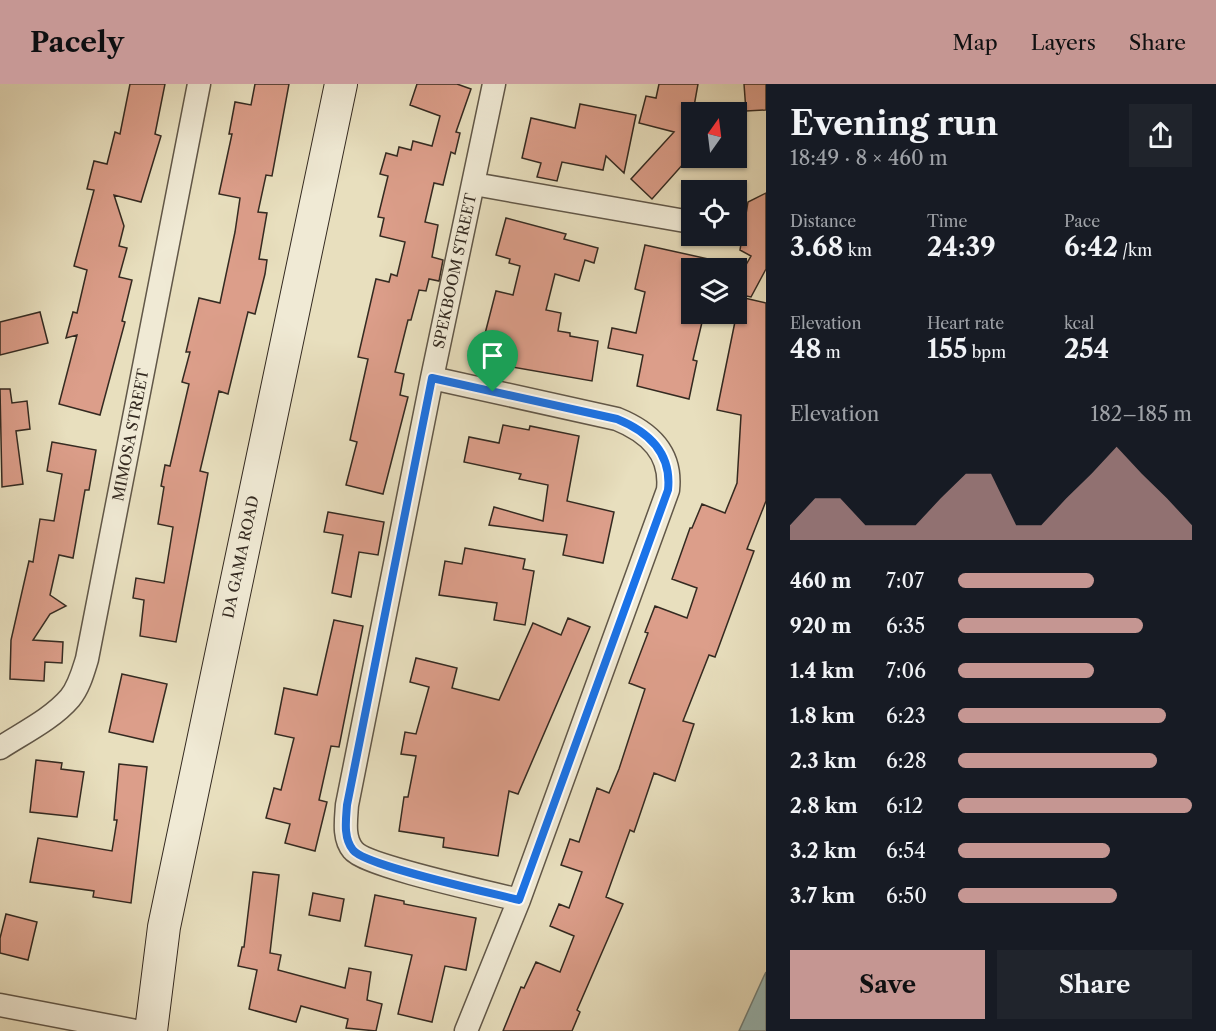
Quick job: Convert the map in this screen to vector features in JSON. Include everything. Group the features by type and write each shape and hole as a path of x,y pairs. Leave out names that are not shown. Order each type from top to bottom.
{"street":[{"name":"MIMOSA STREET","path":"0,748 47,718 70,698 79,682 87,659 200,84"},
{"name":"DA GAMA ROAD","path":"151,1031 164,927 341,84"},
{"name":"SPEKBOOM STREET","path":"494,84 432,378 349,794 345,828 352,849 359,855 383,866 519,900"},
{"path":"474,184 681,220"},
{"path":"432,378 617,419 638,428 658,449 667,466 669,478 668,490 519,900 466,1031"},
{"path":"0,1005 136,1031"}],"water":[{"path":"766,972 766,1031 739,1031 764,976"}],"building":[{"path":"130,84 165,84 155,134 161,136 141,202 114,195 124,226 119,246 127,248 119,277 132,280 122,321 125,322 100,415 59,404 77,335 66,338 73,312 77,313 87,270 74,266 94,190 87,189 94,161 107,164 115,132 120,134"},
{"path":"255,84 289,84 272,176 266,175 258,212 267,213 259,259 267,260 265,274 255,314 248,312 228,394 219,391 200,471 208,473 176,642 140,636 144,600 133,598 136,578 164,583 173,527 158,524 164,487 161,486 165,465 170,466 189,384 182,382 190,352 186,352 199,298 220,303 235,232 240,198 219,194 232,134 229,134 235,102 251,105"},
{"path":"417,84 457,84 471,89 456,132 460,133 455,154 451,152 443,185 434,183 425,222 438,225 432,257 443,260 439,281 429,279 426,291 419,290 411,320 408,320 395,372 404,374 400,395 408,397 383,494 346,485 357,442 350,440 368,359 358,357 376,279 389,282 391,274 397,276 405,242 380,236 384,218 378,217 388,176 380,174 386,153 397,156 399,147 411,150 413,141 432,146 440,116 410,105"},
{"path":"659,84 698,84 695,102 681,102 681,166 652,199 631,179 674,132 639,123 646,96 656,98"},
{"path":"744,84 766,84 766,110 747,111"},
{"path":"580,104 636,115 624,173 606,156 603,170 562,162 557,181 537,177 541,163 522,158 531,118 575,128"},
{"path":"766,193 766,269 751,297 747,296 747,263 751,256 740,250 741,246 747,246 748,202"},
{"path":"506,218 566,234 564,239 598,248 594,263 585,260 579,281 555,274 546,310 561,313 558,331 570,333 570,336 598,341 592,381 478,361 496,291 513,295 520,266 509,263 510,259 496,255"},
{"path":"645,245 704,258 681,258 681,324 702,324 693,360 697,361 689,399 637,386 643,355 608,348 612,328 636,333 645,292 635,289"},
{"path":"747,299 766,303 766,501 747,549 754,551 715,657 709,655 683,721 694,724 675,781 654,773 634,832 630,830 606,897 623,904 577,1010 580,1012 572,1031 503,1031 521,987 524,988 536,962 560,972 574,936 550,926 559,904 569,908 582,872 561,865 570,839 579,842 597,788 609,793 619,769 645,689 629,683 648,633 645,632 655,606 687,618 697,588 672,579 690,528 702,504 725,513 737,483 741,415 717,410 735,324 747,324"},
{"path":"40,312 48,343 0,355 0,322"},
{"path":"0,389 10,389 12,403 27,401 30,429 16,431 23,484 2,487"},
{"path":"503,425 529,430 530,426 579,436 567,501 614,512 603,563 563,555 567,535 489,525 494,507 543,521 548,485 519,479 521,474 464,462 469,437 499,443"},
{"path":"52,442 96,450 89,490 85,490 73,558 59,555 50,595 66,606 50,614 33,640 63,642 62,663 45,662 44,681 10,679 11,640 29,561 33,562 40,519 54,521 62,474 47,471"},
{"path":"328,512 384,522 378,555 359,552 351,597 332,593 343,535 324,532"},
{"path":"465,548 525,559 523,569 534,571 525,625 494,620 497,603 439,595 445,561 462,564"},
{"path":"568,618 590,627 518,794 509,791 498,856 443,847 444,838 399,831 404,797 408,797 416,756 401,754 405,732 416,734 429,687 410,682 416,658 457,668 452,688 499,700 533,623 561,635"},
{"path":"334,620 363,626 339,747 331,746 319,800 327,802 315,851 285,843 290,824 266,818 274,788 281,790 294,738 275,734 284,688 317,695"},
{"path":"122,674 167,684 153,742 109,732"},
{"path":"36,760 62,763 61,769 84,772 77,817 30,812"},
{"path":"119,764 147,767 131,903 93,897 94,891 30,882 38,838 112,851 117,820 114,820"},
{"path":"253,872 279,875 270,953 281,955 278,970 345,988 349,968 371,972 367,1000 382,1004 376,1031 346,1028 348,1019 301,1006 296,1022 249,1009 257,970 238,966 242,947 244,947"},
{"path":"313,893 344,899 340,921 309,915"},
{"path":"375,895 404,901 404,904 476,918 466,970 445,966 432,1022 398,1014 412,955 365,946"},
{"path":"6,914 37,922 28,960 0,953 0,938"}],"route":[{"path":"432,378 493,392 617,419 638,428 658,449 667,466 669,478 668,490 519,900 383,866 359,855 352,849 345,828 347,805 432,378"}]}
